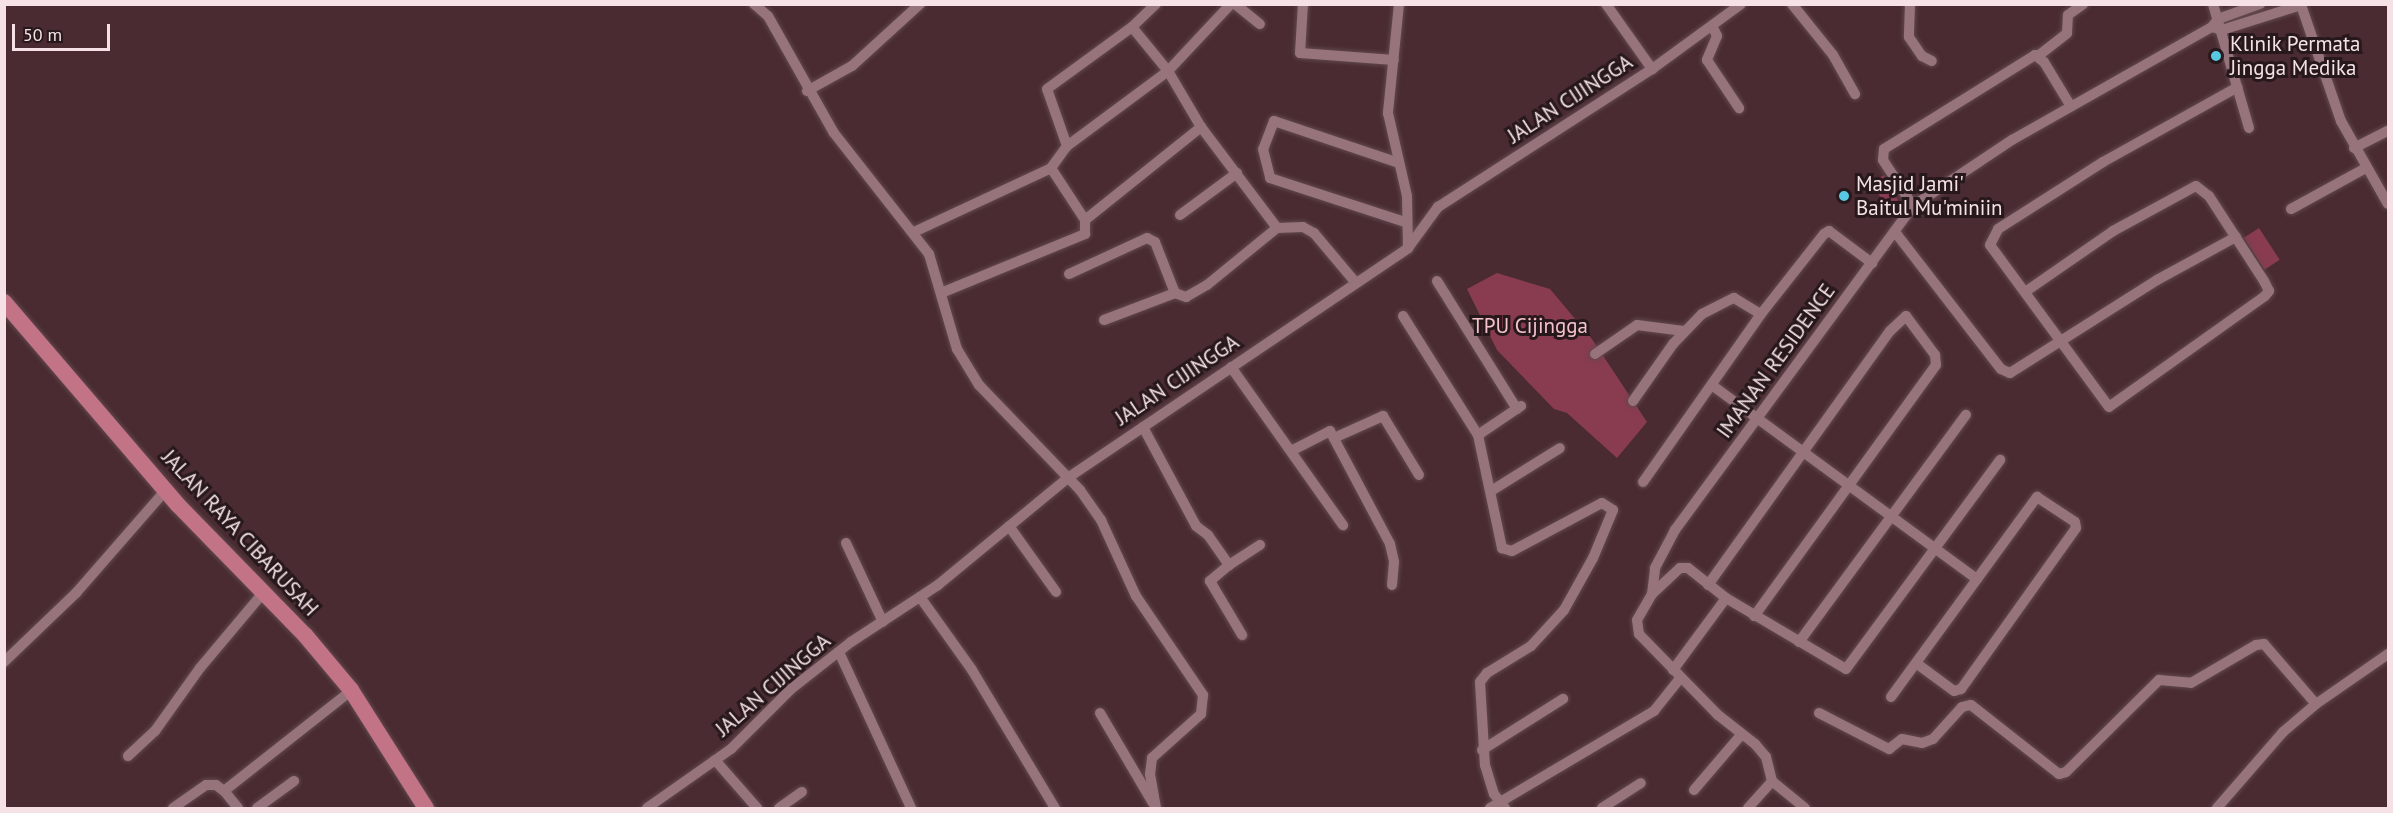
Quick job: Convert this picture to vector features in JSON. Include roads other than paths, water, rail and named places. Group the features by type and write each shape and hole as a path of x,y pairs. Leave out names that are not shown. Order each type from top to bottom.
{"main road":[{"name":"JALAN RAYA CIBARUSAH","path":"4,302 164,492"},
{"name":"JALAN RAYA CIBARUSAH","path":"4,308 177,507 262,594 348,693 421,808"},
{"name":"JALAN RAYA CIBARUSAH","path":"199,529 265,590 351,690 426,808"}],"street":[{"path":"807,91 852,66 920,4"},
{"path":"1066,146 1047,89 1132,27 1156,4"},
{"path":"914,232 1052,168 1066,146 1168,71 1233,4 1260,24"},
{"path":"1303,4 1300,53 1394,60"},
{"path":"1399,4 1388,113 1407,196 1405,222 1408,249"},
{"path":"1606,4 1652,69"},
{"path":"1792,4 1833,55 1855,94"},
{"path":"1910,4 1909,37 1922,56 1932,61"},
{"path":"1913,206 1883,160 1882,151 2038,56 2067,33 2068,15 2083,4"},
{"path":"2213,4 2217,25 2249,128"},
{"name":"IMANAN RESIDENCE","path":"1772,781 1766,757 1677,673 1637,628 1637,620 1652,594 1655,568 1675,530 1913,206 2070,105 2260,4"},
{"path":"2301,4 2333,104 2354,148 2388,200"},
{"name":"IMANAN RESIDENCE","path":"2217,25 2301,4"},
{"path":"760,6 807,91 834,133 929,254 957,349 979,385 1069,477 1101,520 1136,596 1204,699 1201,714 1152,758 1150,774 1156,808"},
{"name":"JALAN CIJINGGA","path":"647,808 715,760 791,689 839,652 920,597 1069,477 1408,249 1438,207 1652,69 1736,6"},
{"path":"1712,26 1717,36 1707,60 1739,108"},
{"path":"1132,27 1168,71 1201,127 1277,228"},
{"path":"2038,56 2070,105"},
{"path":"2025,292 2112,231 2196,186 2209,196 2264,281 2269,291 2265,296 2115,404 2104,404 1990,245 1998,229 2103,162 2238,87"},
{"path":"1399,163 1274,121 1263,149 1270,178 1405,222"},
{"path":"1085,220 1201,127"},
{"path":"2354,148 2388,132"},
{"path":"940,293 1083,235 1088,228 1085,220 1052,168"},
{"path":"2291,209 2366,168"},
{"path":"1180,215 1237,173"},
{"path":"1104,320 1175,293 1194,295 1277,228 1303,227 1314,233 1356,284"},
{"path":"1643,482 1713,386 1761,314 1827,232 1872,263"},
{"path":"1894,232 2005,371 2015,370 2157,280 2236,237"},
{"path":"1069,274 1147,238 1155,242 1175,293"},
{"path":"1437,281 1519,408 1478,435"},
{"path":"1633,401 1684,331 1727,299 1738,298 1761,314"},
{"path":"1403,316 1478,435 1491,491 1497,540 1506,551 1602,502 1613,510 1590,565 1564,610 1531,646 1487,673 1480,682 1482,750 1498,807 1654,711 1726,598"},
{"path":"1708,585 1890,331 1906,316 1935,355 1936,364 1754,616"},
{"path":"1595,354 1637,325 1684,331"},
{"path":"1231,367 1344,525"},
{"path":"1713,386 1977,579"},
{"path":"1799,642 1966,415"},
{"path":"1334,438 1383,416 1419,475"},
{"path":"1143,427 1196,526 1207,535 1229,565"},
{"path":"1291,451 1327,430 1334,438 1390,544 1394,562 1392,585"},
{"path":"1491,491 1560,448"},
{"path":"1652,594 1684,567 1726,598 1841,669 1850,668 2000,460"},
{"path":"4,662 76,593 164,492"},
{"path":"1891,697 2037,497 2075,522 2076,528 1961,689 1954,691 1916,663"},
{"path":"1009,526 1056,592"},
{"path":"846,543 883,622"},
{"path":"1242,635 1210,581 1229,565 1260,545"},
{"path":"128,756 155,731 200,668 262,594"},
{"path":"920,597 972,669 1055,808"},
{"path":"1819,713 1889,749 1902,739 1922,743 1933,739 1962,707 1971,705 2059,774 2066,772 2159,680 2191,683 2256,645 2264,644 2316,704"},
{"path":"839,652 911,808"},
{"path":"2217,808 2257,759 2316,704 2388,654"},
{"path":"224,791 348,693"},
{"path":"1482,750 1563,699"},
{"path":"1100,713 1156,808"},
{"path":"1694,790 1741,735"},
{"path":"715,760 757,808"},
{"path":"257,808 294,781"},
{"path":"1748,808 1772,781 1805,808"},
{"path":"1602,808 1641,783"},
{"path":"173,808 206,785 216,785 238,808"},
{"path":"779,808 802,792"}],"place":[{"name":"Klinik Permata Jingga Medika","path":"2216,56"},
{"name":"Masjid Jami' Baitul Mu'miniin","path":"1844,196"}],"park label":[{"name":"TPU Cijingga","path":"1530,326"}]}
